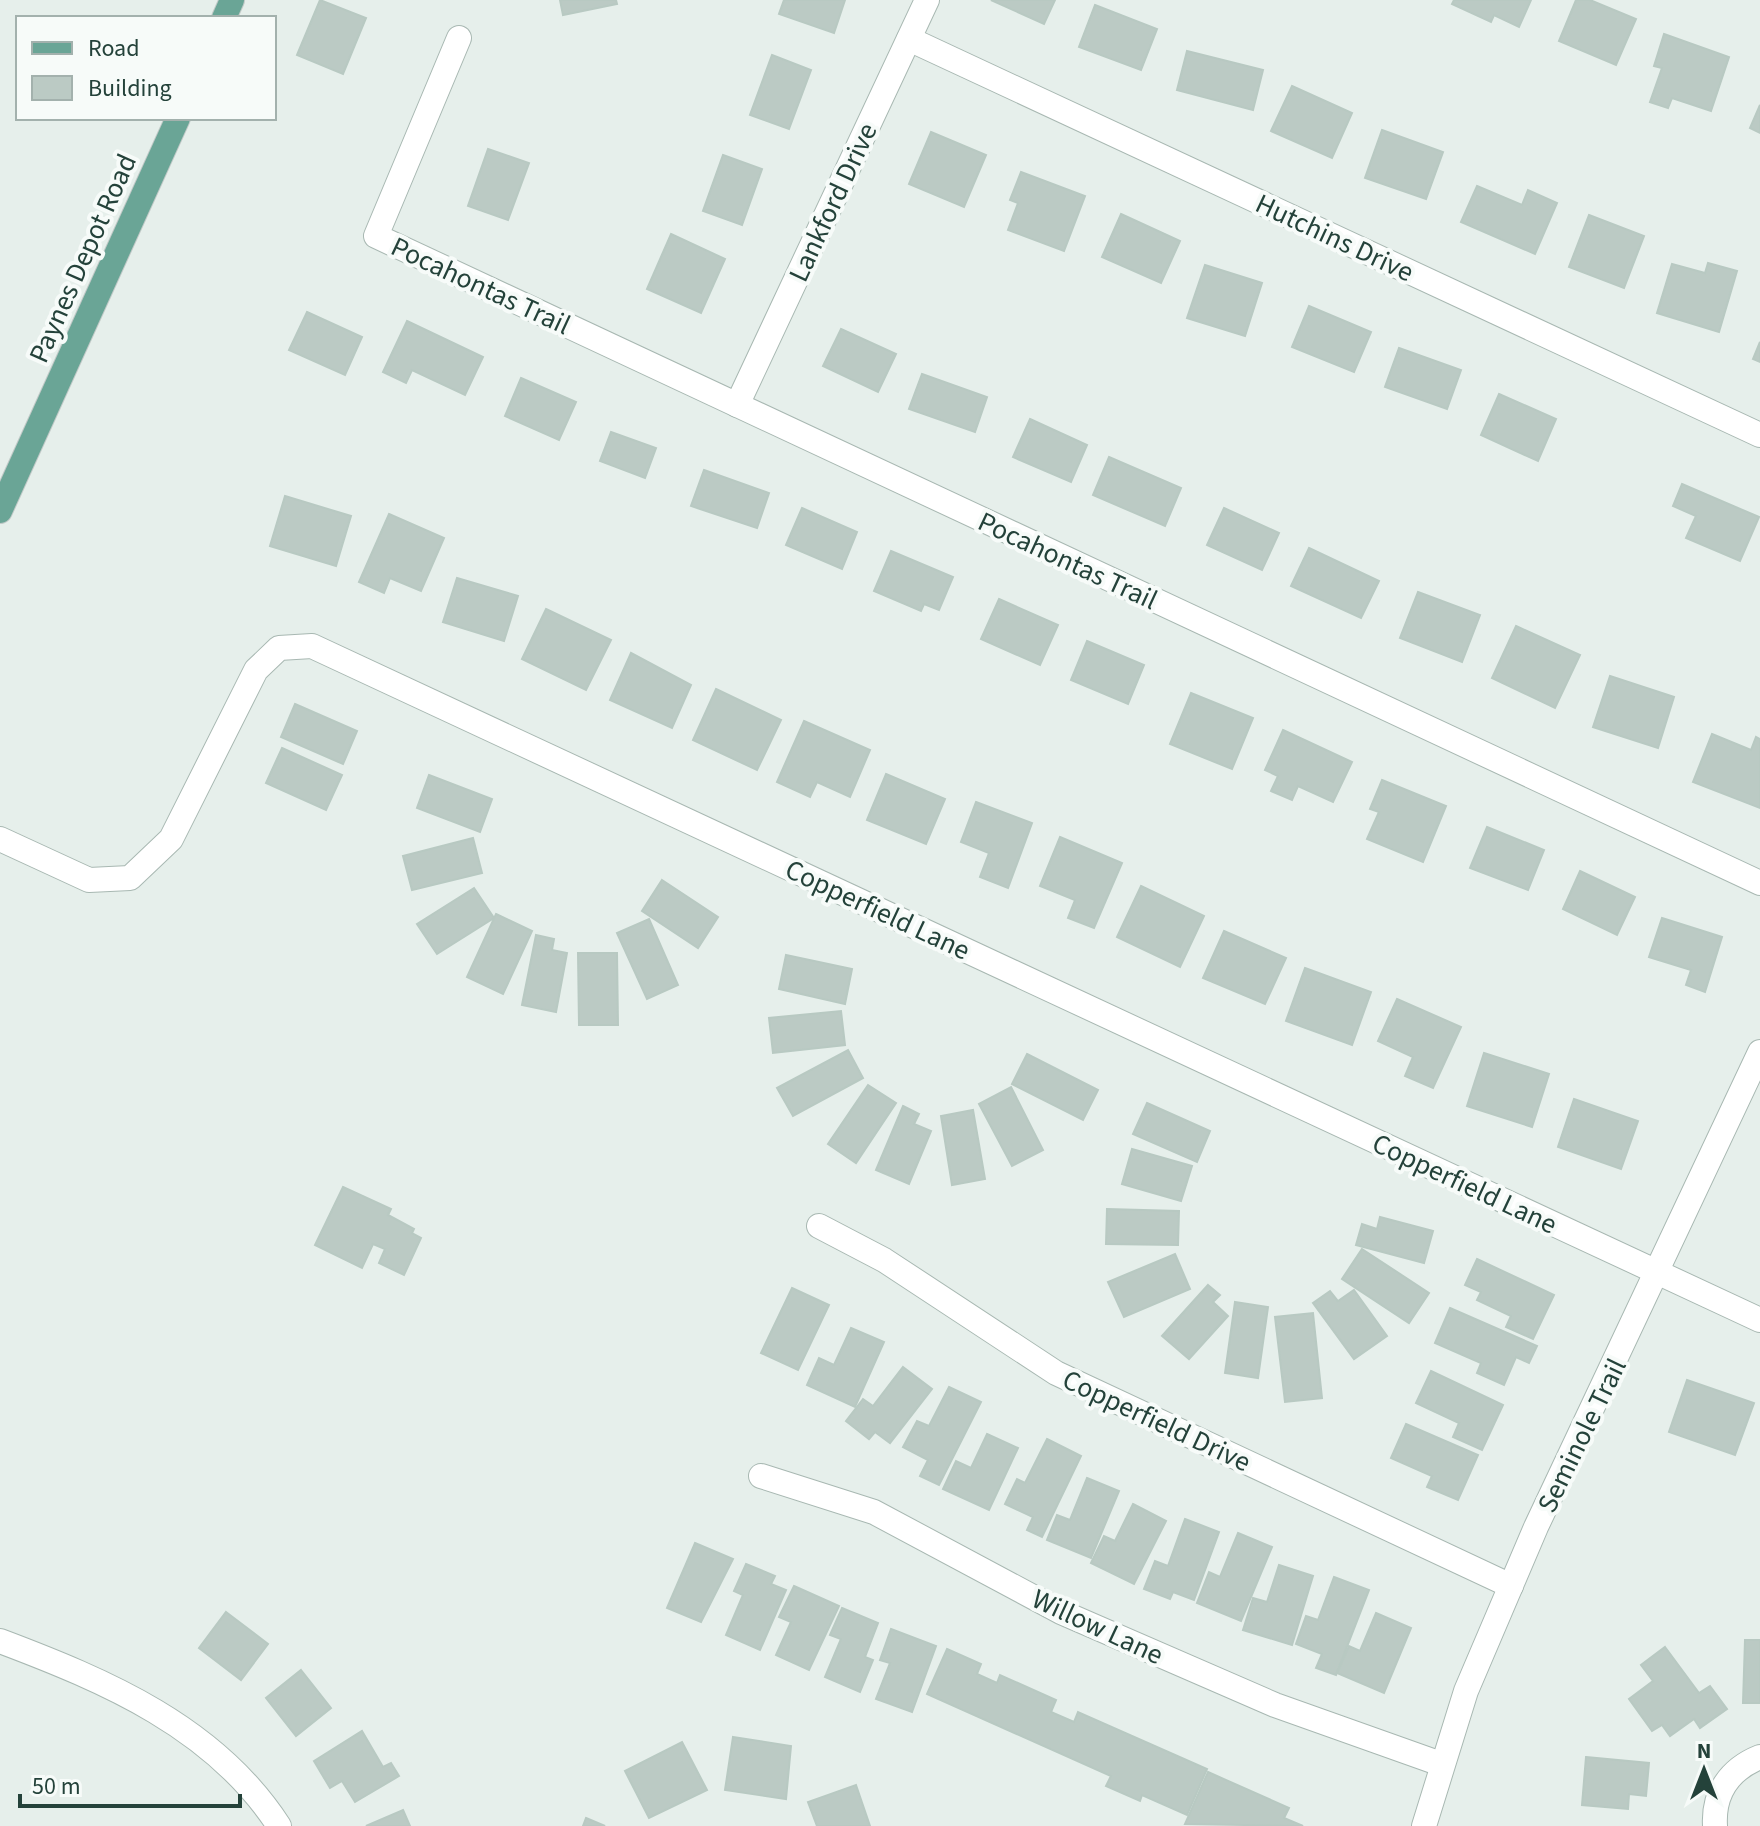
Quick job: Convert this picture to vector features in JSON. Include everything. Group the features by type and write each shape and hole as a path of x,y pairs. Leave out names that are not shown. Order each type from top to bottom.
{"main road":[{"name":"Paynes Depot Road","path":"0,511 177,120"}],"street":[{"name":"Lankford Drive","path":"737,405 927,0"},
{"name":"Pocahontas Trail","path":"459,38 376,236 1760,883"},
{"name":"Hutchins Drive","path":"909,39 1760,435"},
{"name":"Copperfield Lane","path":"0,839 92,880 130,878 171,839 256,670 279,648 312,646 1760,1320"},
{"name":"Seminole Trail","path":"1424,1826 1466,1691 1511,1586 1760,1052"},
{"name":"Copperfield Drive","path":"819,1226 884,1260 1056,1373 1511,1586"},
{"name":"Willow Lane","path":"761,1476 874,1512 1061,1612 1275,1705 1441,1764"},
{"path":"0,1641 135,1697 226,1763 260,1798 279,1826"},
{"path":"1715,1826 1726,1780 1740,1766 1760,1757"}],"building":[{"path":"320,0 366,18 343,74 297,55"},
{"path":"560,0 616,0 617,4 563,15"},
{"path":"784,0 845,0 834,33 779,14"},
{"path":"991,0 1055,0 1044,24"},
{"path":"1454,0 1531,0 1519,27 1494,15 1491,22 1452,4"},
{"path":"1576,0 1590,0 1636,19 1616,65 1559,41"},
{"path":"1095,5 1157,29 1141,70 1079,47"},
{"path":"1664,34 1729,57 1711,111 1672,98 1668,108 1650,102 1662,68 1654,66"},
{"path":"1187,51 1263,70 1253,110 1177,90"},
{"path":"772,55 811,70 789,129 750,115"},
{"path":"1292,86 1352,113 1332,158 1271,131"},
{"path":"1760,105 1760,133 1750,128"},
{"path":"1382,130 1443,152 1426,199 1365,178"},
{"path":"931,132 986,155 964,207 909,184"},
{"path":"488,149 529,163 508,220 468,206"},
{"path":"723,155 762,169 742,225 703,211"},
{"path":"1021,172 1085,196 1064,251 1008,230 1018,203 1010,200"},
{"path":"1477,186 1522,205 1528,190 1557,203 1535,254 1461,222"},
{"path":"1121,214 1180,241 1161,283 1102,257"},
{"path":"1589,215 1644,236 1624,288 1569,267"},
{"path":"671,234 725,259 701,313 647,289"},
{"path":"1708,263 1737,271 1719,332 1657,313 1672,264 1705,273"},
{"path":"1205,265 1262,283 1245,336 1187,318"},
{"path":"1309,306 1371,332 1354,372 1292,347"},
{"path":"307,312 362,337 345,375 289,350"},
{"path":"407,321 483,357 465,395 412,370 406,383 383,372"},
{"path":"841,329 896,354 878,392 823,366"},
{"path":"1760,342 1760,362 1753,359"},
{"path":"1399,348 1461,370 1447,409 1385,387"},
{"path":"922,374 987,397 975,432 909,409"},
{"path":"521,378 576,402 559,440 505,416"},
{"path":"1499,394 1556,419 1538,461 1481,435"},
{"path":"1030,419 1087,445 1071,482 1013,457"},
{"path":"611,432 656,448 645,478 600,461"},
{"path":"1109,457 1181,488 1165,526 1093,495"},
{"path":"704,470 769,493 757,528 691,506"},
{"path":"1682,484 1759,517 1740,561 1686,538 1696,516 1673,506"},
{"path":"285,496 351,516 336,566 270,546"},
{"path":"802,508 857,532 842,569 786,545"},
{"path":"1224,508 1279,533 1262,570 1207,545"},
{"path":"389,514 444,538 421,591 390,578 384,593 359,582"},
{"path":"1309,548 1379,581 1361,618 1291,586"},
{"path":"891,551 953,577 939,610 924,604 921,611 874,591"},
{"path":"457,578 518,596 504,641 443,622"},
{"path":"1418,592 1480,615 1462,662 1400,638"},
{"path":"999,599 1058,625 1040,665 981,639"},
{"path":"546,609 611,640 586,690 522,659"},
{"path":"1516,626 1580,655 1555,708 1492,678"},
{"path":"1087,641 1144,665 1128,704 1071,680"},
{"path":"631,653 691,685 672,728 610,700"},
{"path":"1610,676 1674,697 1658,748 1593,727"},
{"path":"716,689 781,720 757,770 693,740"},
{"path":"1191,693 1253,718 1232,769 1170,744"},
{"path":"295,704 357,731 343,764 281,737"},
{"path":"804,721 870,750 850,797 817,782 810,797 777,782"},
{"path":"1283,730 1352,762 1333,802 1298,786 1292,800 1271,791 1278,776 1265,770"},
{"path":"1712,734 1751,750 1756,737 1760,739 1760,808 1693,782"},
{"path":"282,748 342,775 326,810 266,783"},
{"path":"886,774 945,799 926,844 867,820"},
{"path":"429,775 492,799 480,832 417,808"},
{"path":"1382,780 1446,806 1423,862 1367,839 1379,812 1370,809"},
{"path":"976,802 1032,823 1008,888 980,877 989,853 961,842"},
{"path":"1487,827 1544,850 1528,890 1470,868"},
{"path":"1060,837 1122,863 1094,928 1068,918 1075,900 1040,886"},
{"path":"473,838 482,873 412,890 403,856"},
{"path":"1580,871 1635,897 1617,935 1563,909"},
{"path":"662,880 718,917 698,948 642,911"},
{"path":"1141,886 1204,916 1180,967 1117,937"},
{"path":"474,888 494,918 437,954 417,924"},
{"path":"496,914 532,931 503,994 467,977"},
{"path":"1662,918 1722,937 1705,992 1686,985 1691,970 1649,957"},
{"path":"649,919 678,985 647,999 617,933"},
{"path":"1224,931 1286,958 1265,1004 1203,978"},
{"path":"536,935 554,939 552,950 567,953 556,1012 522,1005"},
{"path":"578,953 617,953 618,1025 579,1025"},
{"path":"786,955 852,969 845,1004 779,989"},
{"path":"1305,968 1371,992 1352,1045 1286,1021"},
{"path":"1397,999 1461,1027 1433,1088 1405,1076 1413,1057 1378,1041"},
{"path":"841,1011 845,1045 773,1053 769,1018"},
{"path":"848,1050 863,1078 793,1116 777,1088"},
{"path":"1484,1053 1549,1074 1532,1127 1467,1106"},
{"path":"1027,1054 1098,1090 1083,1120 1012,1084"},
{"path":"868,1085 896,1103 856,1163 828,1144"},
{"path":"1011,1087 1043,1150 1012,1166 979,1104"},
{"path":"1574,1099 1638,1121 1621,1169 1558,1147"},
{"path":"1147,1103 1210,1131 1197,1162 1133,1134"},
{"path":"903,1106 919,1114 914,1124 931,1131 909,1184 876,1170"},
{"path":"973,1110 985,1179 952,1185 941,1116"},
{"path":"1132,1149 1192,1166 1181,1201 1122,1184"},
{"path":"343,1187 391,1209 388,1215 414,1229 412,1233 421,1238 404,1275 379,1263 385,1249 373,1244 362,1268 315,1245"},
{"path":"1107,1209 1179,1211 1178,1245 1106,1244"},
{"path":"1380,1217 1433,1231 1424,1263 1356,1245 1362,1224 1377,1229"},
{"path":"1362,1249 1429,1293 1409,1323 1342,1279"},
{"path":"1175,1254 1190,1289 1124,1317 1108,1282"},
{"path":"1477,1259 1554,1295 1533,1339 1506,1327 1511,1316 1477,1300 1481,1292 1465,1285"},
{"path":"1208,1285 1220,1295 1213,1302 1228,1316 1189,1359 1162,1336"},
{"path":"792,1288 829,1305 798,1370 761,1353"},
{"path":"1354,1290 1387,1336 1354,1359 1313,1303 1330,1291 1338,1301"},
{"path":"1235,1302 1268,1307 1258,1378 1225,1373"},
{"path":"1450,1308 1537,1346 1529,1363 1516,1357 1504,1385 1477,1373 1481,1363 1435,1343"},
{"path":"1313,1313 1322,1398 1285,1402 1275,1317"},
{"path":"851,1328 884,1342 855,1407 807,1385 819,1358 834,1365"},
{"path":"903,1367 932,1389 890,1443 875,1432 869,1439 846,1421 863,1399 873,1406"},
{"path":"1431,1371 1503,1405 1482,1450 1453,1437 1459,1423 1416,1403"},
{"path":"1687,1380 1754,1403 1735,1455 1669,1432"},
{"path":"949,1387 981,1402 939,1485 920,1476 928,1460 903,1447 917,1421 929,1426"},
{"path":"1406,1424 1478,1455 1458,1500 1427,1487 1432,1476 1391,1458"},
{"path":"987,1434 1018,1448 989,1510 943,1489 956,1461 971,1468"},
{"path":"1047,1439 1081,1456 1042,1537 1027,1530 1033,1517 1005,1504 1017,1479 1025,1483"},
{"path":"1087,1478 1119,1491 1091,1558 1047,1540 1057,1515 1070,1520"},
{"path":"1133,1504 1166,1521 1134,1584 1091,1563 1104,1536 1115,1541"},
{"path":"1185,1519 1219,1532 1194,1600 1173,1592 1170,1599 1144,1589 1155,1561 1168,1566"},
{"path":"1238,1533 1272,1547 1241,1621 1197,1603 1209,1572 1220,1577"},
{"path":"695,1543 733,1559 701,1622 667,1608"},
{"path":"746,1564 775,1576 771,1584 786,1590 760,1650 726,1635 743,1595 734,1591"},
{"path":"1279,1565 1313,1576 1292,1645 1243,1630 1253,1598 1267,1602"},
{"path":"1334,1577 1369,1590 1336,1675 1316,1668 1322,1654 1296,1644 1306,1616 1318,1620"},
{"path":"794,1586 839,1606 809,1670 776,1655 791,1622 779,1617"},
{"path":"842,1608 878,1623 865,1657 873,1660 860,1692 825,1677 841,1639 830,1635"},
{"path":"226,1612 268,1644 241,1680 199,1648"},
{"path":"1376,1613 1411,1628 1384,1693 1337,1673 1349,1646 1360,1651"},
{"path":"891,1629 936,1646 912,1712 876,1699 890,1663 880,1660"},
{"path":"1745,1640 1760,1640 1760,1703 1743,1703"},
{"path":"1665,1647 1699,1693 1710,1686 1727,1709 1700,1728 1694,1719 1670,1736 1662,1725 1652,1731 1629,1699 1653,1681 1641,1665"},
{"path":"947,1649 981,1664 977,1674 997,1683 1000,1675 1056,1700 1051,1712 1074,1722 1078,1712 1207,1769 1187,1815 1142,1795 1140,1801 1106,1786 1111,1776 927,1694"},
{"path":"301,1670 331,1708 296,1736 266,1698"},
{"path":"362,1731 383,1767 391,1763 399,1776 355,1802 342,1781 330,1788 314,1761"},
{"path":"733,1737 791,1746 786,1799 725,1790"},
{"path":"682,1742 707,1790 649,1818 625,1771"},
{"path":"1586,1757 1649,1763 1646,1796 1629,1794 1628,1809 1582,1805"},
{"path":"1208,1772 1289,1808 1284,1818 1303,1826 1185,1824"},
{"path":"856,1785 870,1826 817,1826 808,1802"},
{"path":"403,1810 410,1826 366,1826"},
{"path":"586,1818 605,1826 583,1826"}]}
